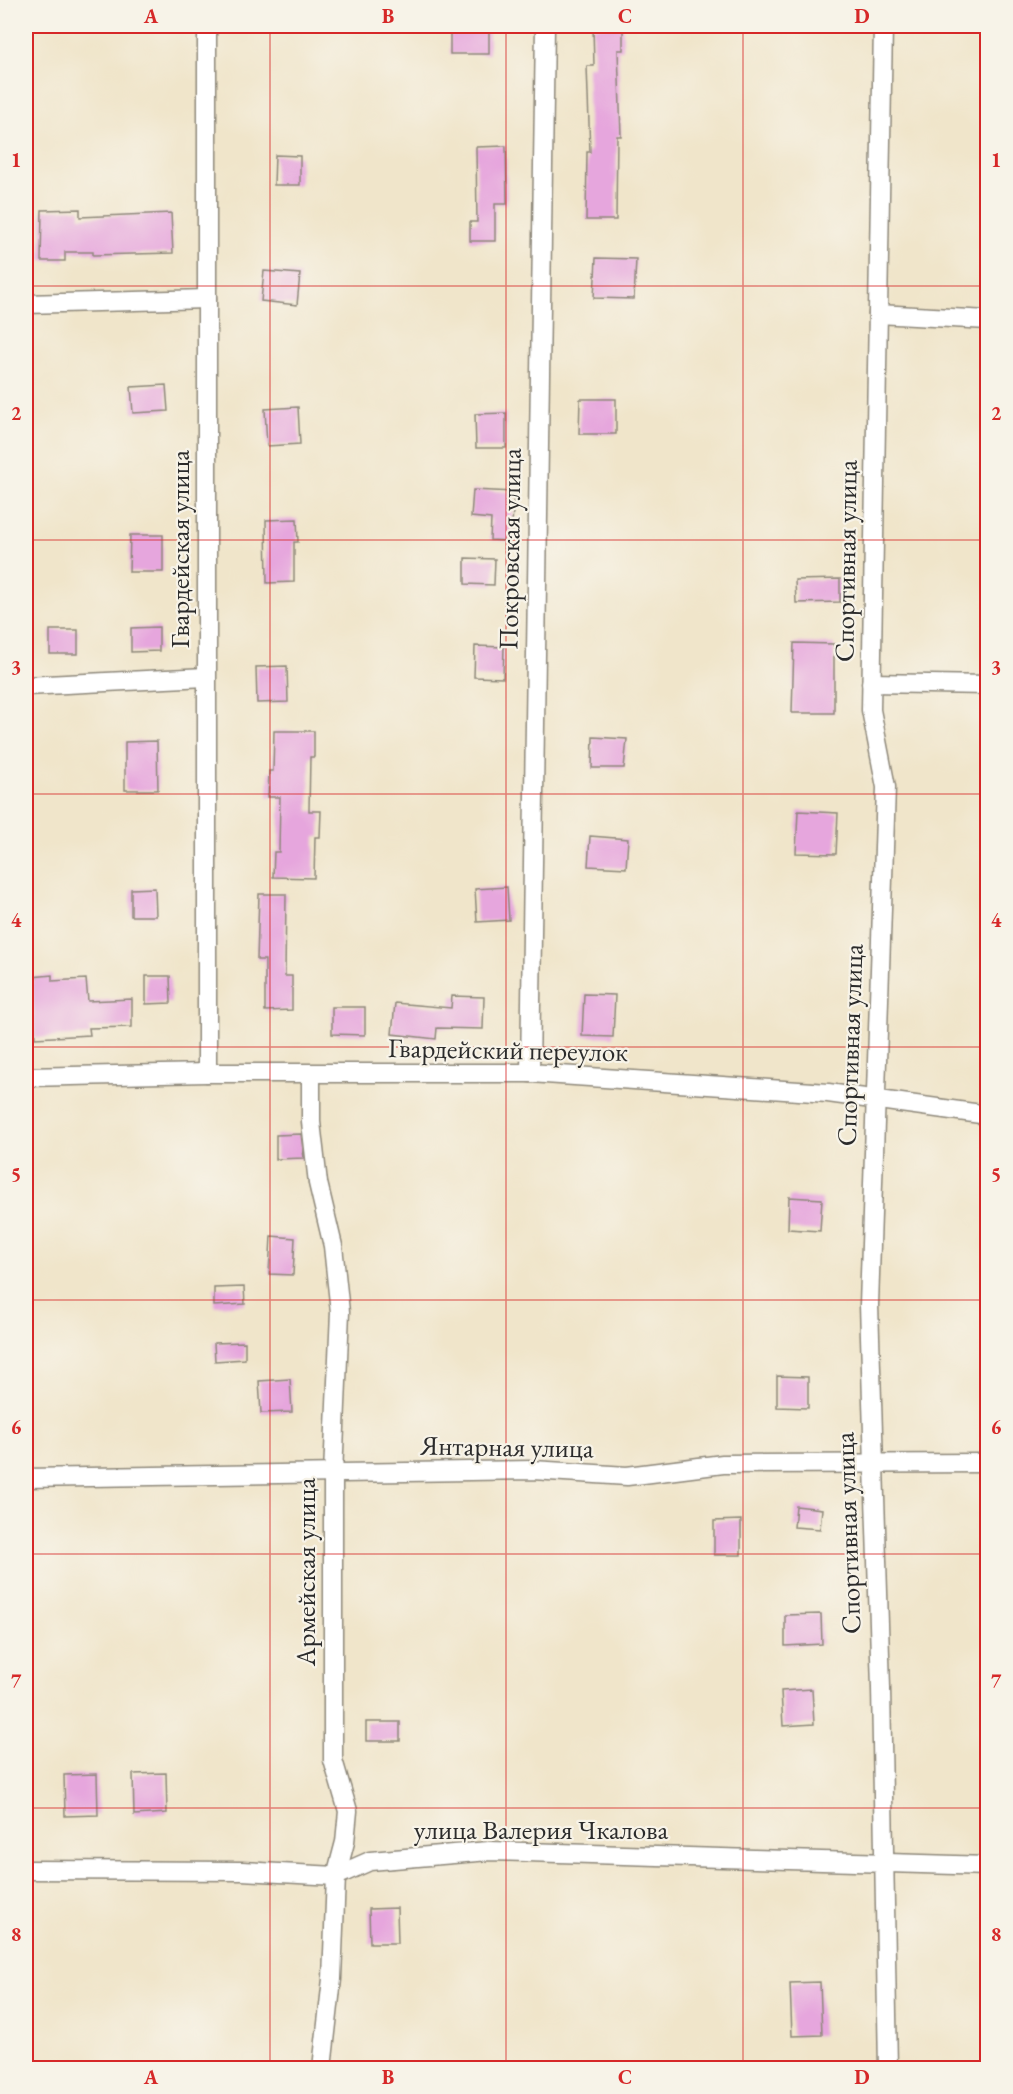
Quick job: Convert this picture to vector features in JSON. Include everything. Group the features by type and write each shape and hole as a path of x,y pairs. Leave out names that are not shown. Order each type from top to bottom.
{"street":[{"name":"Гвардейская улица","path":"207,26 207,1073"},
{"name":"Покровская улица","path":"530,1073 545,26"},
{"name":"Спортивная улица","path":"884,26 871,710 886,787 869,1305 885,1863 888,2068"},
{"path":"26,304 207,299"},
{"path":"878,314 987,320"},
{"path":"26,686 206,677"},
{"path":"871,683 987,686"},
{"name":"Гвардейский переулок","path":"26,1077 207,1073 311,1075 530,1073 828,1093 987,1115"},
{"name":"Армейская улица","path":"311,1075 312,1132 318,1183 333,1246 340,1312 333,1474 333,1760 348,1811 345,1842 336,1876 332,1979 322,2068"},
{"name":"Янтарная улица","path":"26,1478 533,1470 627,1476 723,1464 987,1463"},
{"name":"улица Валерия Чкалова","path":"26,1870 242,1871 336,1876 370,1861 489,1851 987,1866"}],"building":[{"path":"450,26 489,26 489,54 450,54"},
{"path":"623,26 623,50 618,50 621,136 617,136 616,220 586,220 587,152 590,152 587,66 594,66 593,27"},
{"path":"506,146 507,204 495,204 495,241 470,241 470,222 477,222 476,147"},
{"path":"275,155 300,156 300,185 274,185"},
{"path":"80,209 80,217 171,213 173,253 93,255 93,252 65,252 65,261 41,261 42,210"},
{"path":"596,258 636,259 634,299 594,298"},
{"path":"264,271 300,274 297,305 261,301"},
{"path":"166,385 168,411 133,413 131,387"},
{"path":"580,399 616,399 616,434 579,434"},
{"path":"298,407 300,444 267,446 265,409"},
{"path":"506,413 506,448 476,448 475,414"},
{"path":"473,490 514,492 511,541 490,540 491,519 471,517"},
{"path":"297,519 298,542 294,542 294,582 267,583 266,520"},
{"path":"130,535 163,535 163,572 129,572"},
{"path":"465,558 495,559 494,585 465,584"},
{"path":"840,579 840,602 796,603 795,580"},
{"path":"159,627 159,651 131,652 131,628"},
{"path":"50,630 78,630 78,654 50,654"},
{"path":"794,643 834,644 834,713 792,713"},
{"path":"475,646 504,647 503,678 474,677"},
{"path":"287,666 288,702 257,703 256,667"},
{"path":"274,731 314,731 314,757 310,757 309,811 321,811 320,837 315,837 314,878 273,877 274,852 279,852 280,797 268,797 269,771 273,771"},
{"path":"593,737 627,739 624,768 592,768"},
{"path":"157,741 158,790 125,790 125,742"},
{"path":"798,811 838,813 836,854 796,853"},
{"path":"590,836 628,839 626,868 588,866"},
{"path":"507,887 509,920 477,922 475,889"},
{"path":"155,888 156,916 131,916 131,889"},
{"path":"259,894 286,894 285,976 292,976 292,1010 265,1011 265,960 257,960"},
{"path":"52,975 52,981 86,979 88,1001 132,999 132,1027 89,1028 90,1035 35,1038 32,977"},
{"path":"146,976 170,976 171,1003 146,1004"},
{"path":"584,994 615,995 613,1037 582,1036"},
{"path":"452,996 484,997 483,1029 437,1028 436,1039 392,1034 395,1003 451,1008"},
{"path":"332,1007 365,1007 365,1035 332,1034"},
{"path":"301,1134 304,1158 276,1159 276,1135"},
{"path":"789,1197 822,1199 820,1231 788,1229"},
{"path":"271,1236 295,1238 293,1275 269,1274"},
{"path":"244,1287 245,1304 214,1306 214,1288"},
{"path":"245,1342 245,1359 215,1361 214,1343"},
{"path":"777,1376 808,1377 808,1408 777,1407"},
{"path":"290,1379 292,1412 261,1413 259,1381"},
{"path":"796,1506 822,1509 820,1529 794,1527"},
{"path":"741,1520 741,1555 714,1555 714,1521"},
{"path":"821,1614 822,1644 785,1646 785,1615"},
{"path":"812,1689 814,1724 783,1726 781,1691"},
{"path":"366,1722 400,1722 400,1741 366,1741"},
{"path":"166,1773 167,1813 134,1815 133,1774"},
{"path":"97,1774 98,1815 65,1816 64,1775"},
{"path":"397,1908 398,1943 370,1943 369,1909"},
{"path":"820,1982 822,2035 792,2036 790,1983"}]}
